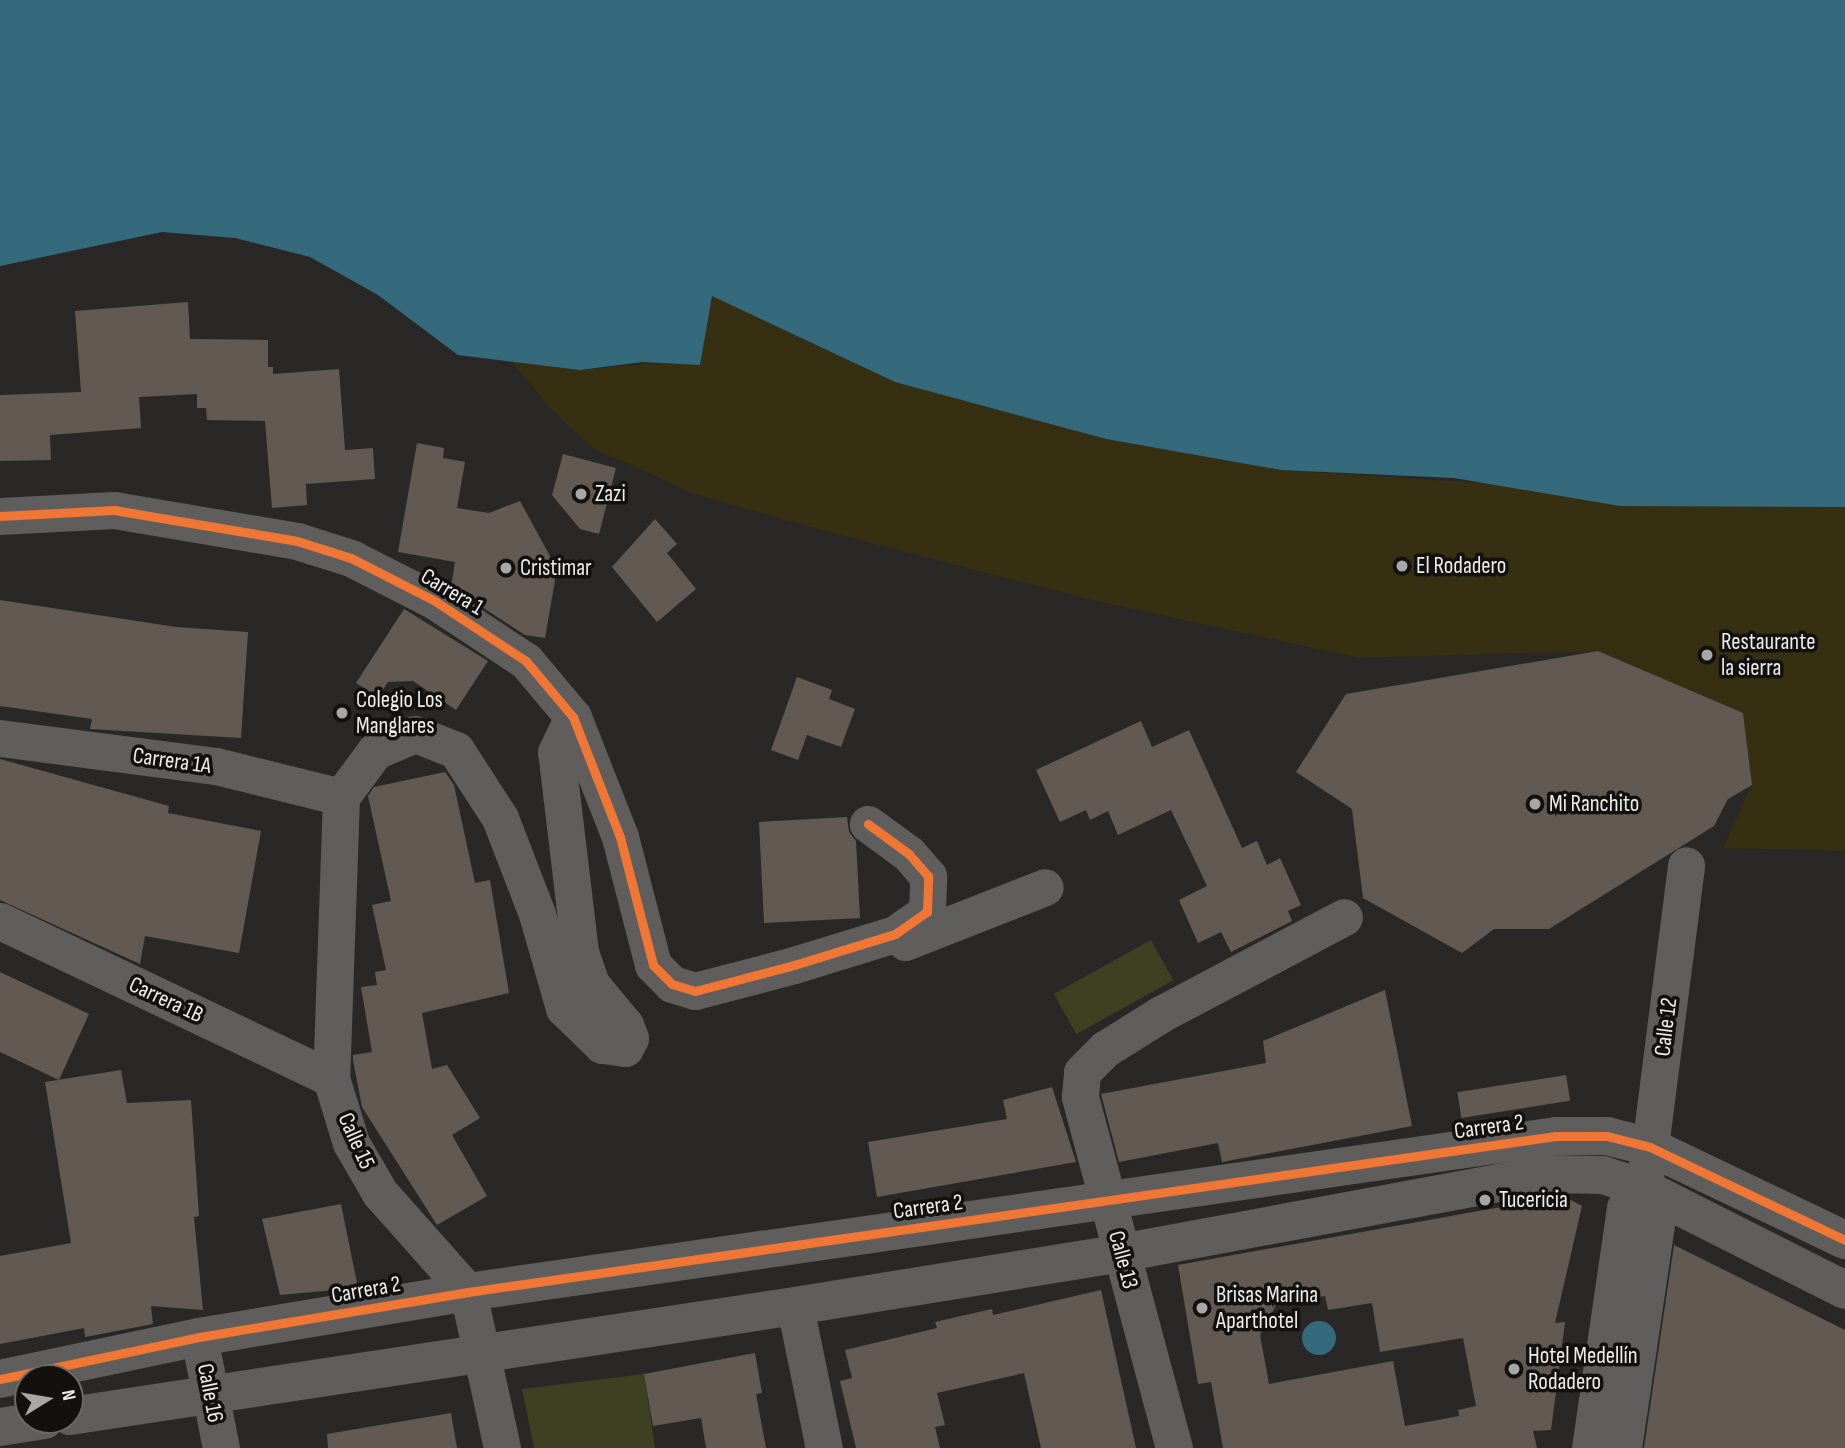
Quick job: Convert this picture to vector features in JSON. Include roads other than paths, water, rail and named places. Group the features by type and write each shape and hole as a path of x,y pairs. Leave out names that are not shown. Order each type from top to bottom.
{"street":[{"name":"Carrera 1","path":"0,516 114,510 298,541 351,558 435,601 526,660 573,717 620,836 653,964 672,984 695,991 794,965"},
{"path":"341,797 375,751 415,734 456,750 500,818 537,914 564,1008 602,1045 625,1048 630,1038 625,1026 591,984 580,952 556,751 573,717"},
{"name":"Carrera 1A","path":"0,738 216,766 341,797"},
{"name":"Calle 15","path":"341,797 331,1078 351,1143 380,1193 468,1292 502,1448"},
{"path":"794,965 895,934 928,912 928,876 909,854 868,824"},
{"name":"Calle 12","path":"1590,1448 1625,1208 1643,1188 1650,1147 1686,865"},
{"path":"794,965 901,944 1045,887"},
{"name":"Calle 13","path":"1174,1448 1080,1096 1082,1072 1105,1049 1161,1014 1344,917"},
{"name":"Carrera 1B","path":"0,921 331,1078"},
{"name":"Carrera 2","path":"0,1379 199,1337 468,1292 1556,1136 1607,1136 1650,1147 1845,1240"},
{"path":"84,1414 481,1351 795,1306 1121,1253 1549,1174 1603,1175 1643,1188 1845,1290"},
{"path":"1623,1448 1657,1218 1643,1188"},
{"path":"795,1306 824,1448"},
{"name":"Calle 16","path":"199,1337 221,1448"}],"water":[{"path":"0,0 1845,0 1845,507 1620,506 1454,478 1281,470 1106,439 895,382 712,296 700,365 642,362 580,370 458,355 378,295 310,257 235,238 162,232 0,266"},
{"path":"1319,1321 1331,1326 1336,1338 1331,1350 1319,1355 1307,1350 1302,1338 1307,1326"}],"place":[{"name":"Zazi","path":"581,494"},
{"name":"El Rodadero","path":"1402,566"},
{"name":"Cristimar","path":"506,568"},
{"name":"Restaurante la sierra","path":"1707,655"},
{"name":"Colegio Los Manglares","path":"342,713"},
{"name":"Mi Ranchito","path":"1535,804"},
{"name":"Tucericia","path":"1485,1200"},
{"name":"Brisas Marina Aparthotel","path":"1202,1308"},
{"name":"Hotel Medellín Rodadero","path":"1514,1369"}]}
